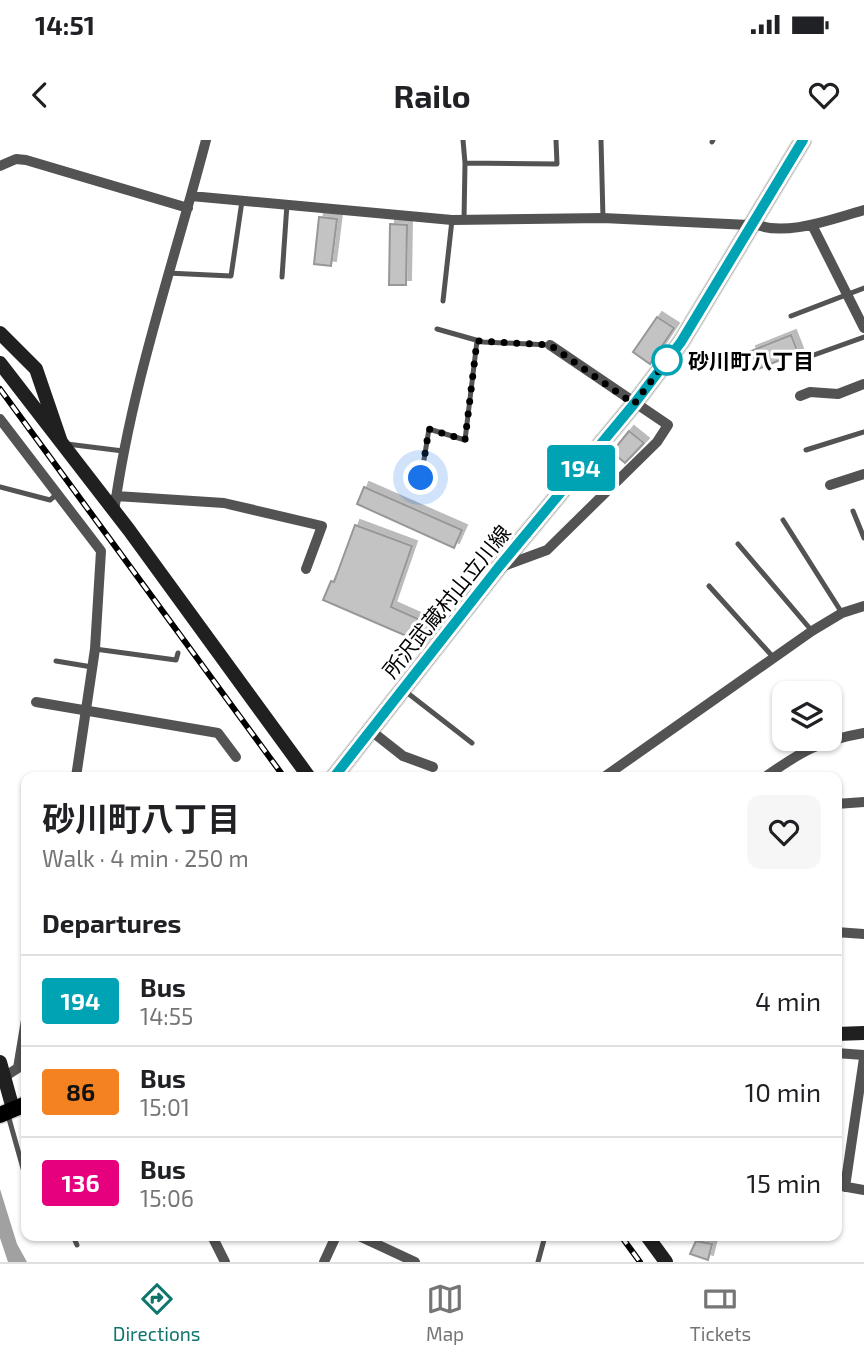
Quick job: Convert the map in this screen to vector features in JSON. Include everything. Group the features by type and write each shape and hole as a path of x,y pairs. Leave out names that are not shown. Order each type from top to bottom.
{"main road":[{"name":"所沢武蔵村山立川線","path":"342,772 402,689 634,404 681,342 750,223 803,140"}],"street":[{"path":"114,512 123,451 167,273 206,140"},
{"path":"0,166 16,159 26,160 188,208"},
{"path":"191,196 452,220 603,218 750,223 763,228 813,225 864,210"},
{"path":"813,225 864,328"},
{"path":"0,333 36,369 62,443"},
{"path":"498,568 547,550 657,442 668,425 550,345"},
{"path":"0,363 114,512 305,772"},
{"path":"800,396 810,392 838,394 864,384"},
{"path":"0,419 101,551 95,649 77,772"},
{"path":"830,485 864,474"},
{"path":"116,496 224,503 322,526 306,569"},
{"path":"611,772 812,631 842,613 864,606"},
{"path":"36,702 218,733 236,757"},
{"path":"370,730 403,756 433,767"},
{"path":"842,737 864,733"},
{"path":"772,772 802,751"},
{"path":"842,804 864,802"},
{"path":"842,932 864,934"},
{"path":"842,1034 864,1033"},
{"path":"4,1077 18,1068 21,1050"},
{"path":"842,1054 864,1056 842,1180"},
{"path":"0,1062 12,1110"},
{"path":"842,1186 864,1190"},
{"path":"214,1241 225,1262"},
{"path":"324,1262 334,1241"},
{"path":"370,1241 415,1262"},
{"path":"651,1241 666,1262"}],"lane":[{"path":"463,140 464,220"},
{"path":"465,163 557,164 556,140"},
{"path":"601,140 603,218"},
{"path":"167,273 231,276 242,201"},
{"path":"282,277 287,204"},
{"path":"443,302 452,220"},
{"path":"791,316 864,288"},
{"path":"437,329 477,341 550,345"},
{"path":"811,356 864,337"},
{"path":"421,478 429,429 465,440 477,341"},
{"path":"806,450 864,432"},
{"path":"62,443 123,451"},
{"path":"0,487 50,500 57,494"},
{"path":"853,511 864,538"},
{"path":"783,520 842,613"},
{"path":"738,544 812,631"},
{"path":"709,586 774,658"},
{"path":"95,649 176,660 178,653"},
{"path":"56,660 92,667"},
{"path":"402,689 472,743"},
{"path":"12,1110 21,1154"},
{"path":"75,1241 77,1245"},
{"path":"537,1262 543,1241"}],"shaded area":[{"path":"0,1189 17,1244 27,1262 8,1262 0,1238"}],"building":[{"path":"319,217 337,219 331,266 314,264"},
{"path":"390,224 407,225 406,285 389,285"},
{"path":"657,317 674,328 650,364 633,352"},
{"path":"791,335 798,353 758,369 751,351"},
{"path":"629,431 644,443 625,463 612,452"},
{"path":"364,487 462,530 454,548 357,504"},
{"path":"355,525 412,546 391,607 436,627 425,644 323,600 331,581 334,582"},
{"path":"696,1241 712,1244 708,1260 690,1254"}],"railway":[{"path":"0,389 280,772"},
{"path":"625,1241 640,1262"}],"bus line":[{"name":"194","path":"338,772 681,342 747,228 803,140"}],"place":[{"name":"砂川町八丁目","path":"667,360"}],"route":[{"path":"421,478 429,429 465,440 477,341 550,345 634,404 667,360"}]}
